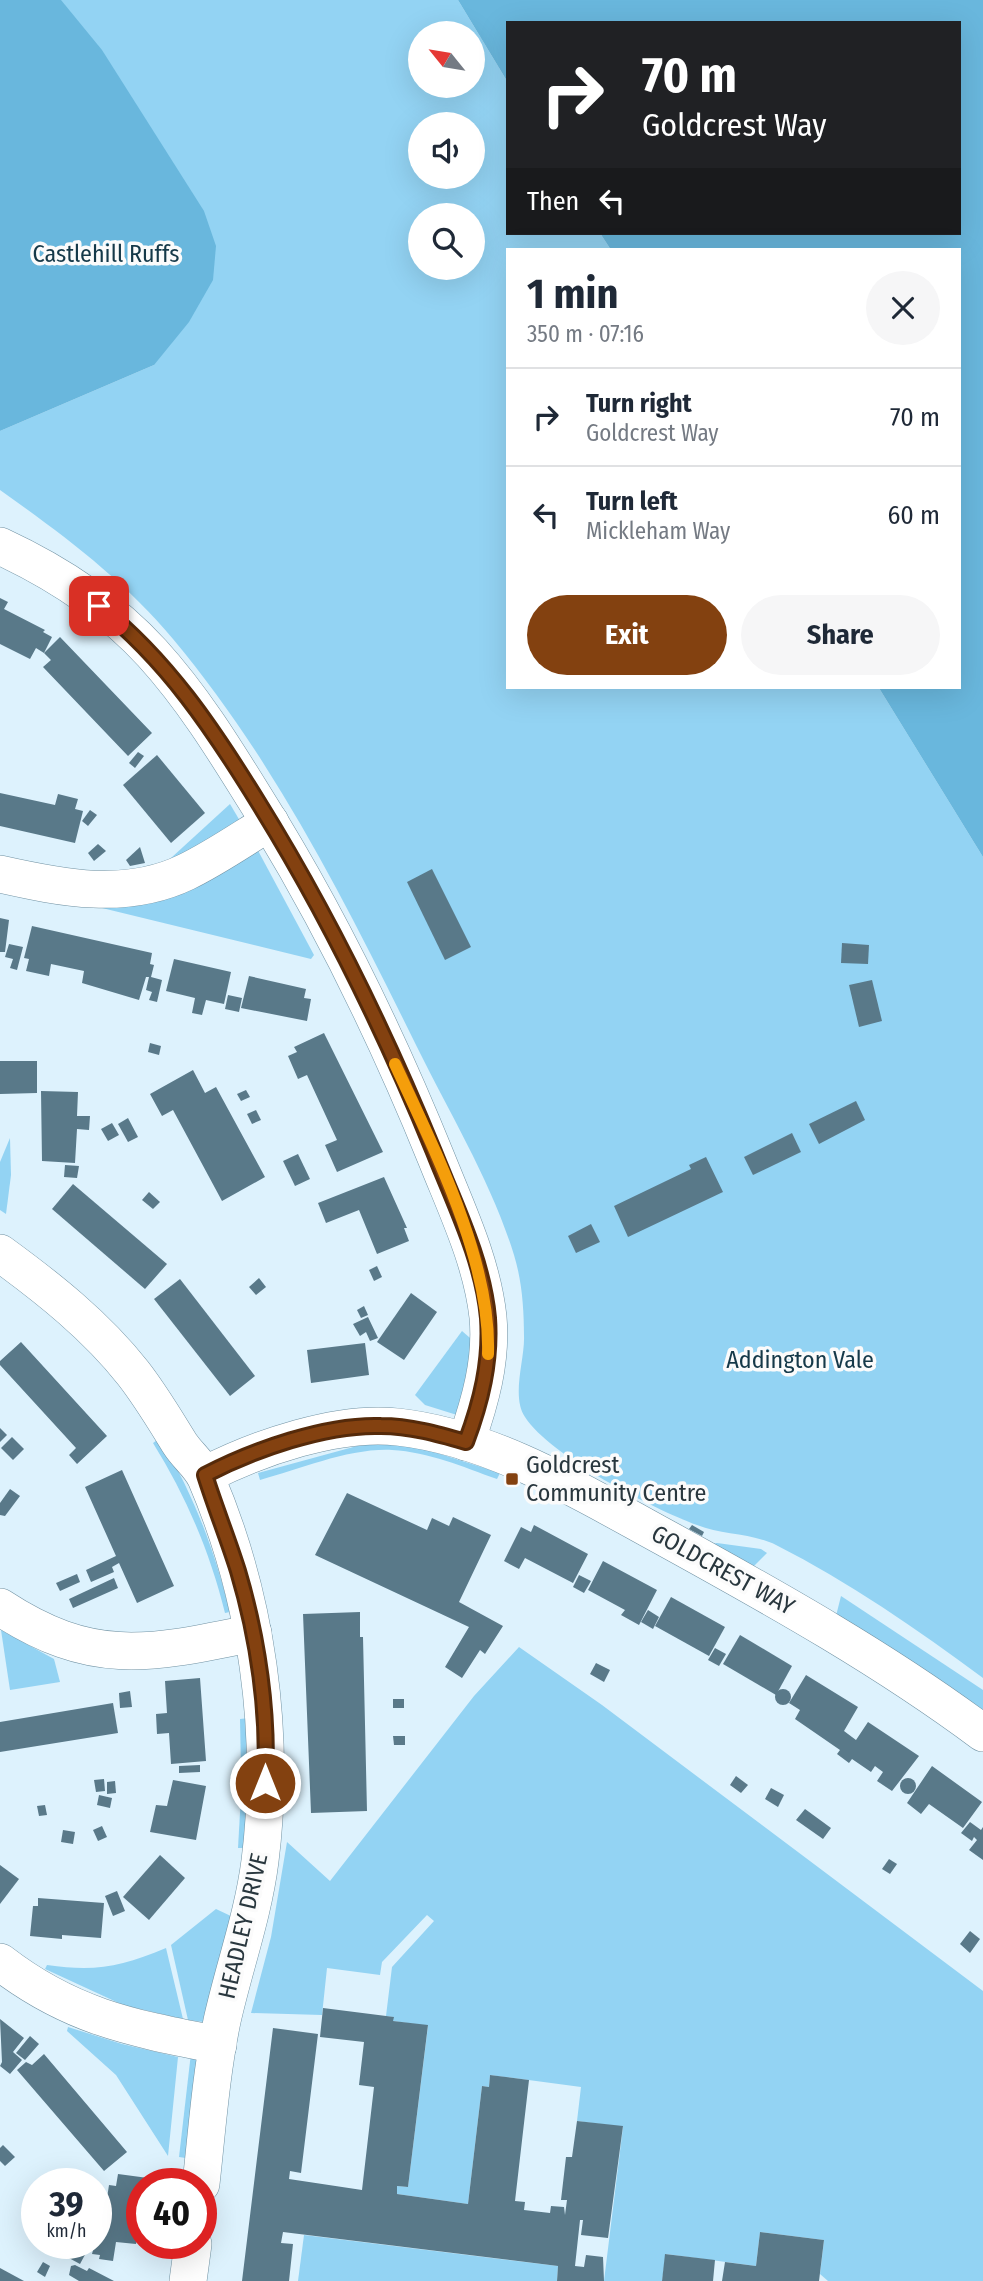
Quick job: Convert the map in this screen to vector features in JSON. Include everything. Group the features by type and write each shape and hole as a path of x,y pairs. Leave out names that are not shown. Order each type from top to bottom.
{"street":[{"path":"0,545 82,593 143,645 194,704 270,822 314,897 383,1037 430,1142 472,1252 484,1296 489,1338 484,1383 466,1442"},
{"path":"0,874 83,889 148,886 195,867 270,822"},
{"name":"HEADLEY DRIVE","path":"0,1253 50,1291 107,1343 146,1390 181,1446 205,1475 238,1573 253,1633 265,1738 263,1835 252,1910 218,2045 203,2168"},
{"name":"GOLDCREST WAY","path":"205,1475 229,1462 269,1449 362,1426 399,1427 466,1442 551,1477 723,1570 857,1648 983,1733"},
{"path":"0,1606 47,1634 105,1651 134,1652 186,1647 253,1633"},
{"path":"0,1962 39,1990 80,2011 164,2035 218,2045"},
{"path":"188,2281 191,2259"}],"green space":[{"name":"Castlehill Ruffs","path":"0,0 61,0 102,50 204,211 216,246 213,280 189,322 154,365 0,431"},
{"name":"Addington Vale","path":"58,0 458,0 471,21 408,21 408,98 485,98 485,45 506,79 506,235 601,235 610,248 506,248 506,689 880,689 983,857 983,1678 882,1607 830,1574 776,1545 757,1538 697,1525 604,1480 556,1448 525,1417 519,1399 524,1345 522,1295 517,1265 505,1228 470,1149 364,940 307,836 244,734 210,686 154,617 91,559 0,490 0,431 154,365"},
{"path":"458,0 983,0 983,857 880,689 961,689 961,248 610,248 601,235 961,235 961,21 506,21 506,79 485,45 485,21 471,21"},
{"path":"230,804 240,821 159,869"},
{"path":"255,845 314,955 311,959 102,908 103,904"},
{"path":"10,1138 11,1175 6,1214 0,1210 0,1162"},
{"path":"462,1331 477,1344 457,1415 425,1405 415,1395"},
{"path":"160,1438 202,1523 230,1612 225,1613 204,1546 176,1483 153,1443"},
{"path":"383,1443 412,1445 500,1473 497,1479 433,1457 406,1451 376,1450 325,1460 260,1480 258,1473 357,1446"},
{"path":"711,1544 761,1549 767,1553 753,1567"},
{"path":"841,1596 983,1690 983,1712 836,1616"},
{"path":"1,1630 54,1659 60,1682 10,1690"},
{"path":"519,1647 602,1705 983,1991 983,2281 828,2281 820,2274 824,2240 760,2232 756,2266 666,2254 662,2281 604,2281 623,2127 577,2121 581,2087 490,2075 489,2087 482,2086 468,2204 397,2194 397,2186 408,2187 428,2026 393,2021 393,2017 386,2016 392,1967 434,1921 427,1915 382,1962 380,1975 327,1968 322,2015 251,2013 271,1937 287,1842 330,1881 474,1696"},
{"path":"249,1718 251,1771 241,1772 240,1719"},
{"path":"241,1795 251,1795 247,1848 238,1848"},
{"path":"216,1909 233,1917 204,2022 188,2020 171,1945"},
{"path":"166,1948 183,2019 123,2005 45,1969 47,1965 94,1968 121,1964"},
{"path":"68,2027 122,2044 178,2057 168,2156 116,2075 67,2031"},
{"path":"191,2053 197,2062 186,2158 179,2157"},
{"path":"304,2235 558,2266 557,2281 298,2281"}],"building":[{"path":"0,598 8,602 4,609 45,630 43,632 52,637 44,653 36,648 30,659 0,644"},
{"path":"60,637 152,733 128,756 43,667 51,660 44,653"},
{"path":"138,752 144,756 135,768 129,763"},
{"path":"157,755 205,813 171,843 123,785"},
{"path":"0,793 55,805 58,794 78,799 75,809 83,811 75,843 0,826"},
{"path":"90,810 97,815 88,826 82,821"},
{"path":"98,844 106,851 94,861 88,853"},
{"path":"140,847 145,863 130,866 126,860"},
{"path":"432,869 471,947 445,960 407,882"},
{"path":"0,918 9,920 5,952 0,952"},
{"path":"32,926 152,953 150,964 154,965 151,977 162,980 157,1002 149,1000 152,992 146,990 149,977 146,977 139,1000 82,983 84,971 51,964 49,976 26,971 29,959 24,958"},
{"path":"842,943 869,945 868,964 841,963"},
{"path":"9,944 23,947 17,970 10,968 13,959 5,957"},
{"path":"174,959 231,972 224,1004 206,1000 202,1015 192,1013 195,998 166,991"},
{"path":"249,976 306,989 304,998 311,999 307,1021 241,1008"},
{"path":"872,980 882,1021 859,1027 849,985"},
{"path":"228,995 242,998 239,1012 225,1009"},
{"path":"324,1033 383,1152 337,1172 325,1145 337,1140 307,1075 298,1079 288,1056 297,1052 294,1047"},
{"path":"150,1043 161,1046 159,1055 148,1052"},
{"path":"0,1061 37,1061 37,1093 0,1094"},
{"path":"193,1070 205,1093 216,1087 265,1177 222,1201 173,1110 162,1116 150,1094"},
{"path":"246,1090 250,1097 241,1101 237,1094"},
{"path":"41,1091 78,1092 77,1116 90,1116 89,1130 77,1129 75,1163 42,1161"},
{"path":"856,1101 865,1120 819,1144 809,1124"},
{"path":"256,1110 261,1120 252,1124 247,1114"},
{"path":"128,1118 138,1137 128,1142 118,1124"},
{"path":"112,1123 119,1135 108,1141 101,1129"},
{"path":"792,1133 801,1152 753,1175 744,1157"},
{"path":"298,1154 310,1179 295,1186 283,1161"},
{"path":"706,1157 723,1192 628,1237 614,1206 691,1169 689,1165"},
{"path":"65,1165 79,1166 77,1178 64,1177"},
{"path":"384,1177 407,1228 404,1228 409,1241 377,1254 359,1210 326,1223 318,1203"},
{"path":"73,1184 167,1264 145,1289 52,1209"},
{"path":"149,1192 160,1202 153,1209 142,1200"},
{"path":"591,1224 600,1242 576,1253 568,1236"},
{"path":"377,1266 382,1277 374,1281 369,1270"},
{"path":"259,1278 266,1287 256,1295 249,1287"},
{"path":"180,1279 255,1376 230,1396 154,1299"},
{"path":"411,1293 437,1312 404,1360 377,1342"},
{"path":"364,1306 368,1315 361,1318 357,1310"},
{"path":"368,1317 378,1338 370,1341 366,1332 360,1336 353,1324"},
{"path":"21,1342 107,1436 77,1464 69,1455 76,1448 0,1365 0,1361"},
{"path":"365,1343 369,1375 311,1383 307,1350"},
{"path":"0,1428 7,1435 0,1442"},
{"path":"12,1437 24,1449 13,1460 1,1448"},
{"path":"122,1470 174,1586 137,1603 119,1563 112,1567 114,1572 91,1582 86,1570 116,1556 85,1487"},
{"path":"10,1489 20,1496 5,1516 0,1515 0,1503"},
{"path":"347,1493 427,1530 432,1518 449,1526 453,1517 491,1535 459,1602 503,1626 485,1654 480,1650 462,1678 445,1667 469,1627 315,1555"},
{"path":"534,1525 588,1554 573,1583 525,1558 519,1569 504,1561 521,1527 531,1532"},
{"path":"692,1525 704,1532 702,1536 689,1529"},
{"path":"603,1561 657,1590 639,1625 621,1615 625,1610 588,1590"},
{"path":"77,1574 80,1582 60,1591 56,1583"},
{"path":"579,1575 591,1581 584,1593 573,1587"},
{"path":"114,1578 118,1588 73,1608 69,1599"},
{"path":"671,1597 725,1627 709,1656 655,1626"},
{"path":"648,1610 659,1617 653,1629 641,1622"},
{"path":"360,1612 360,1637 363,1637 367,1811 311,1813 303,1614"},
{"path":"740,1635 792,1666 776,1695 723,1664"},
{"path":"715,1648 726,1654 719,1666 708,1660"},
{"path":"596,1663 610,1670 604,1682 590,1674"},
{"path":"806,1675 858,1707 844,1731 856,1740 868,1722 919,1756 892,1791 877,1781 883,1772 875,1766 871,1772 852,1759 849,1763 837,1754 840,1750 795,1719 800,1710 789,1703"},
{"path":"200,1678 206,1761 171,1764 169,1733 157,1734 156,1714 167,1713 165,1681"},
{"path":"783,1689 791,1697 783,1705 775,1697"},
{"path":"130,1691 132,1707 120,1708 119,1693"},
{"path":"393,1699 404,1699 404,1708 393,1708"},
{"path":"113,1703 118,1733 0,1752 0,1722"},
{"path":"393,1736 405,1736 405,1745 394,1745"},
{"path":"200,1765 200,1772 179,1773 179,1766"},
{"path":"932,1766 982,1802 963,1828 929,1804 921,1814 907,1803"},
{"path":"736,1776 748,1785 741,1793 730,1785"},
{"path":"908,1778 916,1786 908,1794 900,1786"},
{"path":"104,1779 105,1791 96,1792 94,1780"},
{"path":"173,1780 206,1786 196,1840 150,1832 156,1805 167,1806"},
{"path":"115,1781 116,1793 107,1794 107,1782"},
{"path":"771,1788 784,1795 778,1807 765,1799"},
{"path":"99,1795 112,1798 110,1808 97,1805"},
{"path":"45,1805 47,1815 39,1816 37,1806"},
{"path":"805,1809 831,1828 823,1839 796,1820"},
{"path":"970,1822 981,1830 983,1827 983,1860 969,1850 977,1840 974,1837 972,1841 961,1833"},
{"path":"102,1826 107,1837 98,1841 93,1830"},
{"path":"63,1830 75,1832 73,1844 61,1842"},
{"path":"160,1855 185,1878 149,1920 123,1897"},
{"path":"889,1859 897,1864 890,1874 882,1869"},
{"path":"0,1865 19,1879 0,1904"},
{"path":"117,1891 125,1911 113,1916 105,1896"},
{"path":"38,1898 104,1903 101,1938 30,1936 33,1906 38,1906"},
{"path":"970,1931 980,1939 970,1953 960,1944"},
{"path":"323,2008 394,2017 393,2021 428,2025 408,2187 397,2186 397,2194 468,2204 482,2086 489,2087 490,2075 529,2080 515,2201 525,2202 524,2210 550,2213 551,2206 564,2207 565,2215 567,2200 561,2200 566,2157 572,2157 577,2121 623,2126 608,2238 581,2235 583,2220 580,2220 575,2266 584,2267 586,2255 603,2257 604,2281 557,2281 558,2266 283,2232 281,2243 293,2244 289,2281 242,2281 273,2028 318,2034 301,2173 290,2171 289,2179 362,2190 374,2087 359,2085 364,2042 320,2037"},
{"path":"0,2019 24,2038 13,2052 22,2060 10,2074 0,2066"},
{"path":"30,2036 39,2044 25,2060 16,2053"},
{"path":"44,2054 127,2152 108,2168 101,2168 17,2070 26,2062 32,2065"},
{"path":"3,2145 15,2157 5,2166 0,2161 0,2148"},
{"path":"118,2174 126,2175 126,2243 116,2242 113,2261 99,2259 112,2259 112,2185 116,2186"},
{"path":"760,2232 824,2240 819,2281 722,2281 725,2262 756,2266"},
{"path":"665,2254 715,2260 713,2281 662,2281"},
{"path":"43,2262 50,2266 45,2277 37,2272"},
{"path":"75,2265 87,2271 89,2268 114,2281 79,2281 69,2275 71,2266"},
{"path":"0,2268 24,2281 0,2281"}],"slow traffic":[{"path":"395,1064 430,1142 472,1252 488,1316 488,1354"}],"place":[{"name":"Goldcrest Community Centre","path":"512,1479"}],"route":[{"path":"99,606 150,652 194,704 270,822 314,897 388,1048 430,1142 472,1252 488,1316 488,1359 484,1383 466,1442 440,1434 399,1427 362,1426 269,1449 229,1462 205,1475 238,1573 253,1633 265,1738 265,1783"}]}
